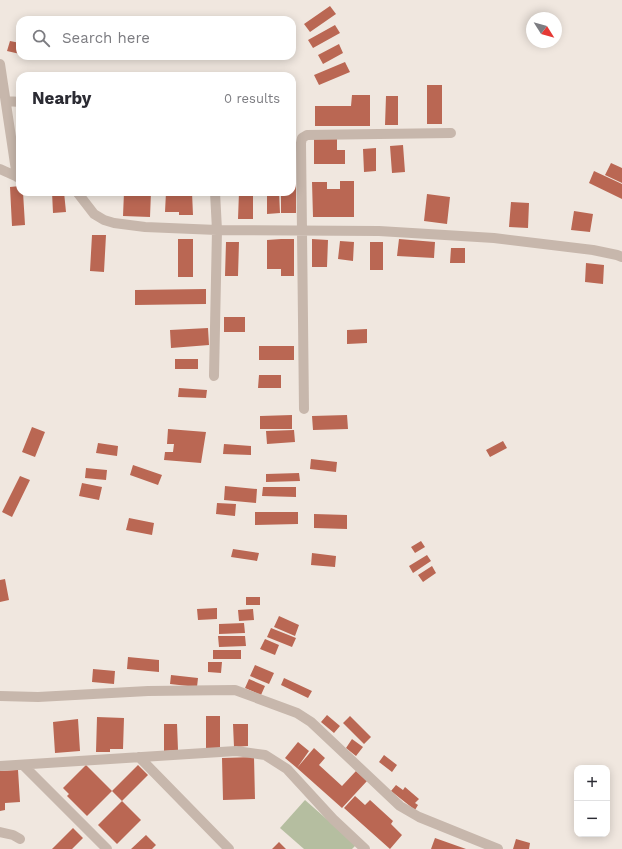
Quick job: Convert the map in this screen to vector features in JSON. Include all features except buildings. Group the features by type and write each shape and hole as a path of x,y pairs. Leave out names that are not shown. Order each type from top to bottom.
{"street":[{"path":"0,64 16,160"},
{"path":"6,101 16,102"},
{"path":"304,409 302,138 306,135 451,133"},
{"path":"0,169 16,177"},
{"path":"80,196 94,214 104,220 114,223 217,230 379,231 494,238 593,250 617,255 622,258"},
{"path":"214,376 217,230 215,196"},
{"path":"0,696 235,690 297,713 311,722 400,806 420,817 498,849"},
{"path":"0,766 236,751 265,756 287,769 333,819 365,849"},
{"path":"138,757 229,849"},
{"path":"23,765 107,849"},
{"path":"0,832 20,839"}],"green space":[{"path":"305,800 356,845 352,849 304,849 280,828"}]}
